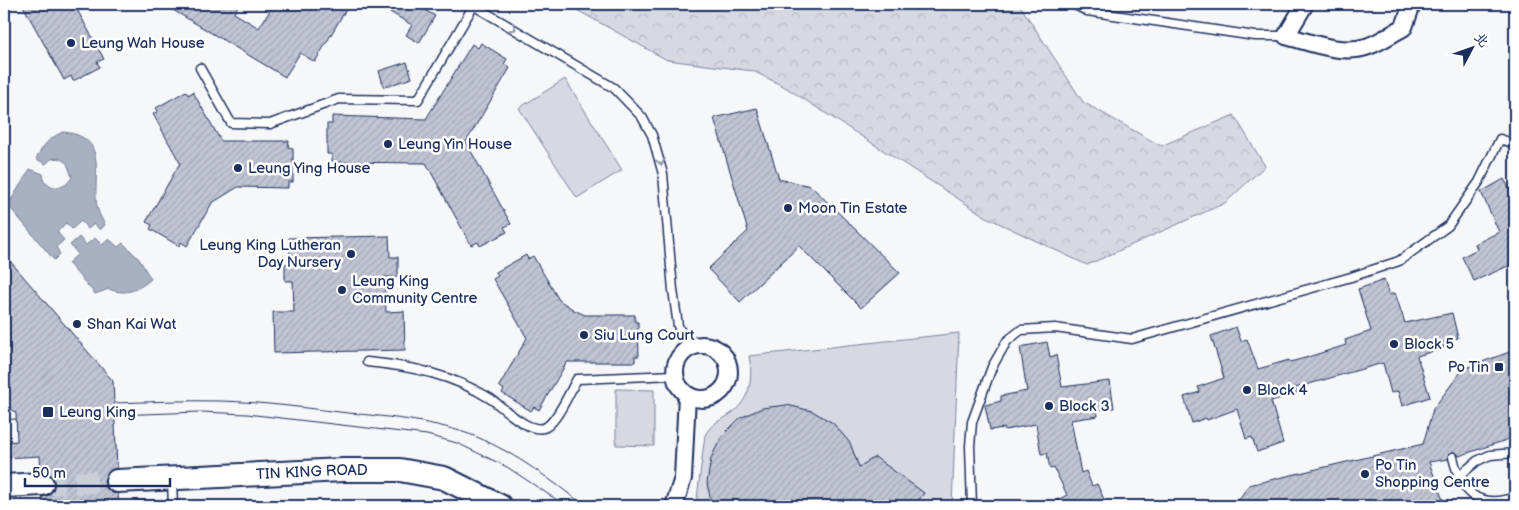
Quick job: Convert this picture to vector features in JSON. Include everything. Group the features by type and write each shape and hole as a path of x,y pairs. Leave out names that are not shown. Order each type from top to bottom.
{"street":[{"path":"1305,4 1286,36 1340,48 1366,47 1404,26 1412,4"},
{"path":"708,345 718,349 729,365 730,374 727,383 714,397 696,399 680,389 675,375 677,361 689,348 708,345"},
{"path":"674,506 683,478 687,395"},
{"name":"TIN KING ROAD","path":"117,481 358,470 400,470 444,478 500,506"},
{"path":"4,486 42,484"}],"lane":[{"path":"1073,4 1088,11 1127,17 1255,36 1286,36"},
{"path":"200,68 231,123 270,124 339,99 418,100 472,5 614,88 642,118 652,135 663,174 677,317 682,338 689,348"},
{"path":"972,506 970,446 972,422 992,367 1007,341 1021,330 1055,328 1132,339 1351,277 1399,261 1448,226 1479,182 1500,139 1515,144"},
{"path":"368,362 416,369 448,379 486,396 526,425 535,429 546,427 553,420 577,379 675,375"},
{"path":"1458,478 1477,461 1490,455 1515,454"},
{"path":"1454,457 1458,478 1475,500 1490,504 1515,497"},
{"path":"139,506 173,505 172,479"},
{"path":"4,486 5,506"}],"green space":[{"path":"566,4 1019,4 1083,102 1161,146 1234,115 1265,166 1225,203 1087,265 988,218 785,87 753,71 667,60"},
{"path":"565,79 622,170 577,198 519,108"},
{"path":"959,333 952,506 696,506 705,435 717,422 732,413 747,394 751,372 749,356"},
{"path":"616,389 654,390 654,446 616,445"}],"water":[{"path":"63,132 78,135 87,141 93,149 96,159 97,206 105,225 100,230 94,224 88,229 81,221 72,229 66,223 57,232 64,240 56,247 60,254 54,260 8,205 30,169 43,174 44,182 51,187 63,186 70,180 72,177 67,163 59,158 51,159 46,164 36,159 47,143"},
{"path":"79,237 86,245 95,238 102,245 109,239 118,247 123,243 139,259 151,279 132,291 121,292 109,289 95,294 68,263 78,254 70,245"}],"building":[{"name":"Leung Wah House","path":"22,4 74,4 104,59 97,62 100,67 73,81 71,76 64,80"},
{"path":"163,4 239,4 234,13 259,28 274,4 349,4 315,62 300,53 285,77"},
{"path":"376,4 415,4 435,16 419,43 406,35 412,25"},
{"name":"Leung Yin House","path":"481,43 507,59 504,64 510,68 466,142 511,224 504,227 507,232 480,246 478,242 471,245 426,163 332,162 332,154 327,154 327,124 332,124 332,116 426,119 472,44 478,48"},
{"path":"407,62 412,78 384,87 379,71"},
{"name":"Leung Ying House","path":"186,91 188,95 193,92 221,141 289,141 288,147 293,148 293,182 288,182 288,188 238,187 212,203 187,246 181,242 179,246 150,229 152,225 146,222 180,163 153,114 158,111 156,108"},
{"name":"Moon Tin Estate","path":"757,108 779,179 811,186 900,273 861,308 799,246 740,302 708,269 748,231 714,118"},
{"path":"1504,179 1515,199 1515,263 1474,281 1462,257 1477,249 1475,244 1499,232 1481,192"},
{"name":"Leung King Community Centre","path":"389,236 390,257 398,257 398,277 384,277 386,312 404,311 405,350 274,353 273,312 294,312 293,281 285,281 285,264 290,263 289,238"},
{"path":"4,254 113,381 117,468 110,470 104,481 106,488 118,494 119,506 43,506 42,497 50,495 55,484 53,476 41,471 40,456 4,458 4,442 17,441 16,413 4,404"},
{"name":"Siu Lung Court","path":"526,255 528,259 533,256 559,300 574,310 585,315 635,315 635,322 638,322 639,356 635,356 635,362 567,362 539,410 534,407 531,411 502,393 504,390 499,386 527,338 493,279 498,276 496,272"},
{"path":"1384,280 1389,295 1395,293 1405,323 1452,313 1458,338 1442,343 1444,348 1417,356 1430,397 1402,406 1398,391 1391,393 1383,363 1295,388 1297,393 1271,401 1283,443 1257,452 1252,437 1246,439 1237,409 1207,420 1206,418 1192,423 1184,397 1200,392 1198,387 1224,378 1211,336 1236,327 1241,341 1247,339 1258,369 1289,360 1290,362 1305,358 1346,345 1345,340 1371,331 1358,289"},
{"name":"Block 3","path":"1047,342 1050,357 1056,355 1062,387 1110,381 1114,408 1097,410 1098,416 1071,420 1081,473 1086,471 1092,486 1097,484 1107,506 1046,506 1067,495 1054,468 1050,469 1047,453 1041,454 1036,424 1005,430 1004,428 990,430 985,405 1001,401 1001,396 1027,391 1020,347"},
{"path":"1515,350 1515,437 1459,456 1457,453 1451,452 1448,455 1448,459 1429,462 1445,506 1234,506 1249,485 1423,444 1433,409 1463,369"},
{"path":"787,405 812,411 833,423 850,443 859,467 875,457 924,493 914,506 712,506 707,483 711,458 722,436 740,418 762,408"}],"tunnel":[{"path":"42,484 117,481"}],"tram line":[{"path":"114,403 194,401 252,403 430,423 477,437 506,451 546,477 585,506"},
{"path":"115,415 201,412 247,414 427,435 457,443 507,467 566,506"},
{"path":"4,420 16,419"}],"place":[{"name":"Leung Wah House","path":"71,43"},
{"name":"Leung Yin House","path":"388,144"},
{"name":"Leung Ying House","path":"238,168"},
{"name":"Moon Tin Estate","path":"788,208"},
{"name":"Leung King Lutheran Day Nursery","path":"351,254"},
{"name":"Leung King Community Centre","path":"342,290"},
{"name":"Shan Kai Wat","path":"77,324"},
{"name":"Siu Lung Court","path":"584,335"},
{"name":"Block 5","path":"1394,344"},
{"name":"Po Tin","path":"1499,367"},
{"name":"Block 4","path":"1247,390"},
{"name":"Block 3","path":"1049,406"},
{"name":"Leung King","path":"48,412"},
{"name":"Po Tin Shopping Centre","path":"1365,474"}]}
